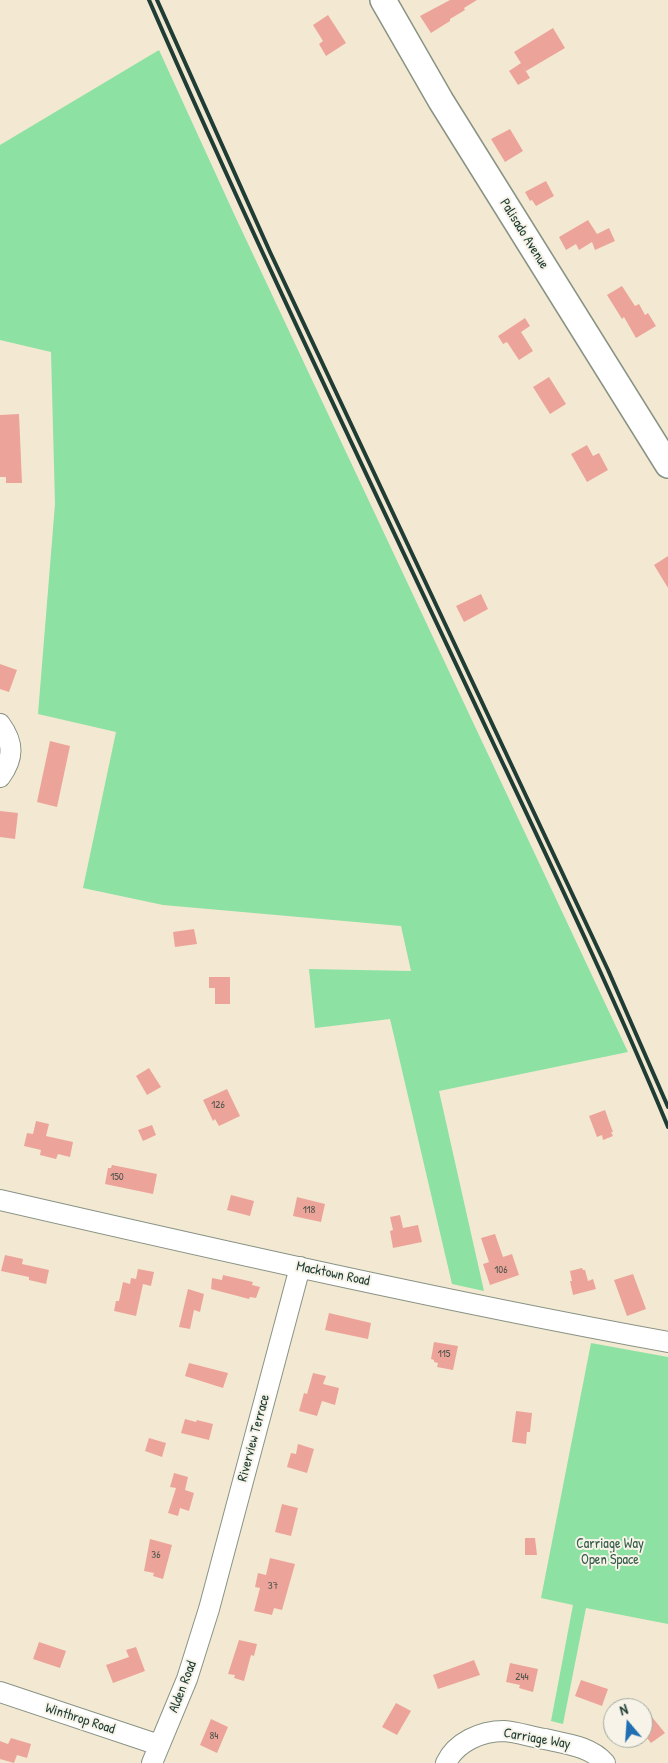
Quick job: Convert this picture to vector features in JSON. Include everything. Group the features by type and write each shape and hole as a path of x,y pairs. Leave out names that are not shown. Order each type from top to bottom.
{"main road":[{"name":"Palisado Avenue","path":"383,0 441,101 668,465"}],"street":[{"path":"0,724 6,732 11,750 9,765 0,777"},
{"name":"Macktown Road","path":"0,1200 300,1267 575,1325 668,1342"},
{"name":"Riverview Terrace","path":"209,1609 300,1267"},
{"name":"Alden Road","path":"155,1754 187,1680 209,1609"},
{"name":"Winthrop Road","path":"0,1692 155,1754"},
{"name":"Carriage Way","path":"446,1763 458,1747 468,1739 504,1731 573,1745 590,1751 605,1763"}],"green space":[{"path":"159,50 235,216 628,1052 439,1091 484,1291 452,1284 390,1019 315,1028 309,969 411,971 401,926 163,905 83,888 116,732 38,714 55,504 51,352 0,340 0,145"},
{"name":"Carriage Way Open Space","path":"591,1343 668,1357 668,1624 586,1608 563,1724 551,1721 573,1605 541,1598"}],"building":[{"path":"450,0 477,0 431,33 420,16"},
{"path":"328,15 346,43 326,56 319,44 323,41 313,25"},
{"path":"553,28 565,48 526,71 514,52"},
{"path":"521,63 530,78 518,85 509,71"},
{"path":"510,129 523,151 505,162 491,139"},
{"path":"546,181 554,196 536,206 532,200 530,201 525,192"},
{"path":"588,220 597,234 609,228 615,241 595,250 592,242 579,250 576,244 566,250 559,237"},
{"path":"622,286 635,306 639,304 645,315 648,313 656,326 636,338 624,317 622,319 607,295"},
{"path":"525,318 530,326 521,332 533,351 519,360 507,342 503,344 498,336"},
{"path":"549,377 566,404 550,414 533,387"},
{"path":"19,414 22,483 6,483 6,477 0,477 0,415"},
{"path":"587,445 593,456 599,453 608,470 587,482 571,454"},
{"path":"668,556 668,588 654,565"},
{"path":"481,594 488,609 464,622 456,606"},
{"path":"0,664 17,670 9,692 0,689"},
{"path":"50,741 70,746 57,807 37,802"},
{"path":"0,811 18,813 15,839 0,837"},
{"path":"194,929 197,944 175,947 173,932"},
{"path":"209,977 230,977 230,1004 215,1004 215,988 209,988"},
{"path":"149,1068 161,1087 147,1095 136,1076"},
{"path":"227,1089 240,1116 219,1126 215,1119 213,1121 203,1100"},
{"path":"605,1110 613,1136 603,1140 602,1135 597,1137 589,1116"},
{"path":"36,1121 49,1124 46,1136 73,1142 70,1157 58,1154 56,1159 40,1155 41,1150 24,1146 27,1133 33,1134"},
{"path":"152,1125 156,1135 143,1141 138,1130"},
{"path":"112,1165 157,1174 153,1194 105,1184 108,1168 111,1168"},
{"path":"231,1195 254,1201 250,1216 227,1210"},
{"path":"297,1197 325,1204 321,1222 293,1216"},
{"path":"400,1215 403,1228 418,1225 422,1242 393,1248 390,1231 393,1230 390,1217"},
{"path":"495,1234 503,1257 512,1254 519,1275 490,1285 483,1264 489,1262 481,1238"},
{"path":"5,1255 23,1259 22,1264 49,1270 46,1284 29,1280 29,1277 1,1271"},
{"path":"582,1268 585,1270 588,1281 593,1279 596,1289 573,1295 570,1271"},
{"path":"138,1269 154,1272 151,1286 143,1284 136,1316 114,1311 116,1301 119,1301 123,1282 130,1284 131,1278 136,1279"},
{"path":"633,1274 646,1309 627,1316 614,1280"},
{"path":"223,1275 253,1282 252,1285 260,1287 256,1298 250,1297 249,1299 211,1289 212,1278 222,1280"},
{"path":"188,1289 204,1294 200,1312 194,1310 190,1329 179,1327"},
{"path":"329,1313 371,1323 368,1339 325,1330"},
{"path":"434,1342 458,1346 453,1370 437,1367 438,1363 431,1359"},
{"path":"189,1363 228,1373 223,1388 185,1376"},
{"path":"313,1373 326,1376 323,1384 339,1388 335,1405 322,1401 317,1416 299,1411 304,1393 307,1394"},
{"path":"516,1411 532,1413 530,1432 527,1432 526,1444 512,1442"},
{"path":"185,1419 213,1424 209,1440 181,1433"},
{"path":"149,1438 166,1443 162,1457 145,1451"},
{"path":"298,1444 314,1449 307,1473 287,1467 291,1453 296,1454"},
{"path":"174,1473 188,1477 185,1490 194,1493 189,1511 180,1508 178,1516 168,1513 176,1488 170,1487"},
{"path":"282,1504 298,1508 291,1536 275,1532"},
{"path":"525,1538 535,1538 537,1555 525,1555"},
{"path":"150,1539 172,1545 163,1579 153,1576 154,1573 144,1571"},
{"path":"270,1558 295,1564 282,1610 274,1608 272,1615 254,1611 260,1588 255,1587 258,1573 266,1575"},
{"path":"239,1640 257,1644 254,1656 251,1655 244,1681 234,1678 235,1675 228,1674"},
{"path":"39,1642 66,1651 60,1668 33,1659"},
{"path":"136,1647 145,1671 113,1683 106,1665 129,1657 126,1650"},
{"path":"474,1660 480,1675 438,1689 433,1675"},
{"path":"510,1663 538,1669 533,1692 519,1688 520,1685 506,1682"},
{"path":"581,1680 608,1689 605,1698 603,1698 602,1706 575,1696"},
{"path":"396,1703 411,1711 397,1735 382,1727"},
{"path":"653,1718 665,1733 653,1742"},
{"path":"211,1719 228,1727 217,1753 200,1745"},
{"path":"11,1738 31,1744 27,1758 17,1755 14,1763 0,1759 0,1741 8,1744"}],"railway":[{"path":"149,0 273,275 580,927 668,1127"},
{"path":"157,0 270,252 608,970 668,1107"}]}
